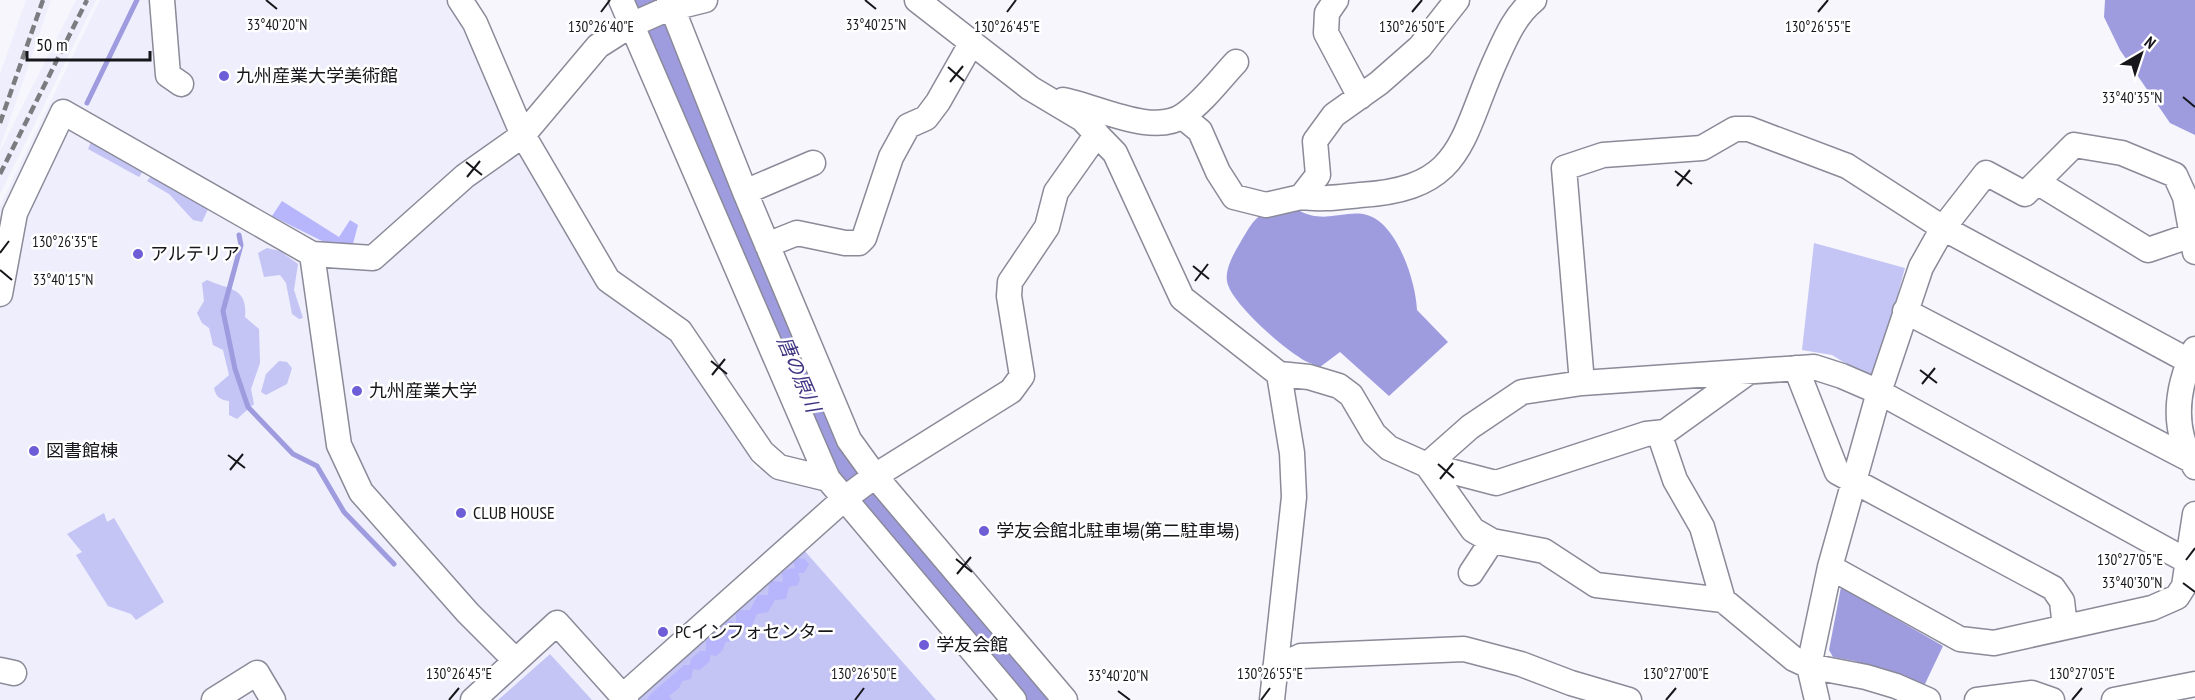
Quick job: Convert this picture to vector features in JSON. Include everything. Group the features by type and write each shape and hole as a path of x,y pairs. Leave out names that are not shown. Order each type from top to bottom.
{"street":[{"path":"162,0 168,75 181,84"},
{"path":"460,0 475,23 523,135 608,280 680,331 762,452 778,466 828,478"},
{"path":"621,0 637,22 828,478 1014,700"},
{"path":"0,294 15,213 63,112 312,254 374,258 465,176 523,135 598,46 669,6 705,0"},
{"path":"918,0 1046,98 1082,119 1115,153 1182,298 1279,374 1309,377 1339,386 1351,395 1374,434 1389,448 1427,465 1496,483 1646,434 1665,432 1747,373"},
{"path":"1336,0 1327,13 1326,33 1359,97"},
{"path":"1301,197 1318,175 1315,141 1334,115 1420,47 1457,0"},
{"path":"1183,117 1200,131 1218,172 1234,197 1266,205 1301,197 1314,199 1391,194 1430,180 1452,158 1466,135 1475,107 1509,31 1534,0"},
{"path":"669,6 849,440 875,476 1065,700"},
{"path":"767,245 797,233 845,243 859,243 864,238 891,157 908,126 926,118 938,102 972,42"},
{"path":"1046,98 1085,104 1128,120 1163,123 1183,117 1236,62"},
{"path":"1582,383 1564,168 1603,155 1702,148 1735,129 1749,129 1846,166 1943,228 2192,355 2177,408 2182,439 2193,463"},
{"path":"473,700 557,623 625,698 844,499 875,476 1011,391 1022,376 1009,296 1010,282 1047,227 1056,192 1097,134"},
{"path":"1817,700 1809,666 1830,567 1879,392 1921,267 1943,228 1986,173 2025,194 2037,182 2074,146 2122,153 2175,175 2185,197 2193,241 2148,250 2037,182"},
{"path":"745,192 813,163"},
{"path":"312,254 339,445 362,492 468,613 515,660"},
{"path":"1905,312 2193,463"},
{"path":"1796,368 1837,472 2053,588 2062,601 2065,627"},
{"path":"1427,465 1470,427 1522,392 1582,383 1814,368 1842,376 1879,392 2187,561"},
{"path":"1272,700 1294,497 1292,453 1279,374"},
{"path":"1659,433 1675,480 1702,527 1723,600"},
{"path":"1427,465 1473,530 1492,541 1544,551 1596,585 1723,600 1794,659 1809,666 1866,677 1896,686 1928,700"},
{"path":"1830,567 1960,639 1994,643 2152,608 2177,597 2184,586 2195,514"},
{"path":"1471,573 1492,541"},
{"path":"1275,668 1301,656 1464,649 1521,664 1571,683 1629,700"},
{"path":"214,700 257,673 273,700"},
{"path":"2114,700 2195,684"},
{"path":"1977,700 2032,693 2052,700"}],"shaded area":[{"path":"26,0 51,0 0,148 0,74"},
{"path":"76,0 96,0 0,194 0,151"},
{"name":"九州産業大学","path":"100,0 449,0 581,248 685,348 741,434 755,469 770,469 826,486 1004,700 592,700 550,654 498,700 0,700 0,206"},
{"path":"2105,0 2195,0 2195,135 2170,123 2120,50 2104,17"},
{"path":"93,137 145,168 139,177 88,149"},
{"path":"153,174 211,203 202,222 193,220 169,194 147,181"},
{"path":"282,201 339,237 350,220 358,225 350,255 272,216"},
{"path":"1298,210 1326,217 1367,215 1378,221 1388,230 1403,256 1413,285 1417,310 1448,342 1389,396 1340,352 1320,367 1301,359 1257,323 1230,290 1227,281 1229,266 1235,251 1257,218 1262,214"},
{"path":"1814,243 1905,268 1874,381 1832,355 1802,350"},
{"path":"267,248 280,251 298,264 294,290 303,318 299,319 292,314 286,283 280,275 264,277 258,253"},
{"path":"207,280 229,288 240,295 245,307 245,317 259,329 260,363 251,389 254,404 237,419 229,415 229,401 219,398 214,388 229,375 223,350 213,345 209,328 202,323 197,313 204,301 202,283"},
{"path":"279,361 287,362 292,368 287,384 266,395 261,392 266,374"},
{"path":"104,513 107,522 114,518 164,602 136,620 131,614 108,606 76,555 82,552 67,534"},
{"path":"803,549 936,700 638,700 636,698"},
{"path":"797,558 805,559 809,564 804,573 798,573 800,579 798,585 789,587 786,599 775,600 768,612 757,614 751,627 745,630 739,628 740,635 736,640 726,642 722,651 716,656 710,655 710,661 700,670 693,669 691,679 682,681 679,688 669,696 672,700 647,700 684,665 690,665 691,659 700,651 706,651 706,641 710,637 719,637 719,629 728,620 736,623 736,614 740,610 750,610 758,595 768,595 769,584 772,581 783,582 782,573 787,569 795,568 793,562"},
{"path":"1841,587 1943,646 1924,686 1855,661 1833,657 1829,650"},
{"path":"550,654 592,700 498,700"}],"waterway":[{"path":"87,103 137,0"},
{"name":"唐の原川","path":"644,0 838,468 1035,700"},
{"path":"239,235 241,245 223,311 235,369 248,407 293,454 317,466 344,512 394,564"}],"railway":[{"path":"0,123 43,0"},
{"path":"0,174 87,0"}],"place":[{"name":"九州産業大学美術館","path":"224,76"},
{"name":"アルテリア","path":"138,254"},
{"name":"九州産業大学","path":"357,391"},
{"name":"図書館棟","path":"34,451"},
{"name":"CLUB HOUSE","path":"461,513"},
{"name":"学友会館北駐車場(第二駐車場)","path":"984,531"},
{"name":"PCインフォセンター","path":"663,632"},
{"name":"学友会館","path":"924,645"}]}
